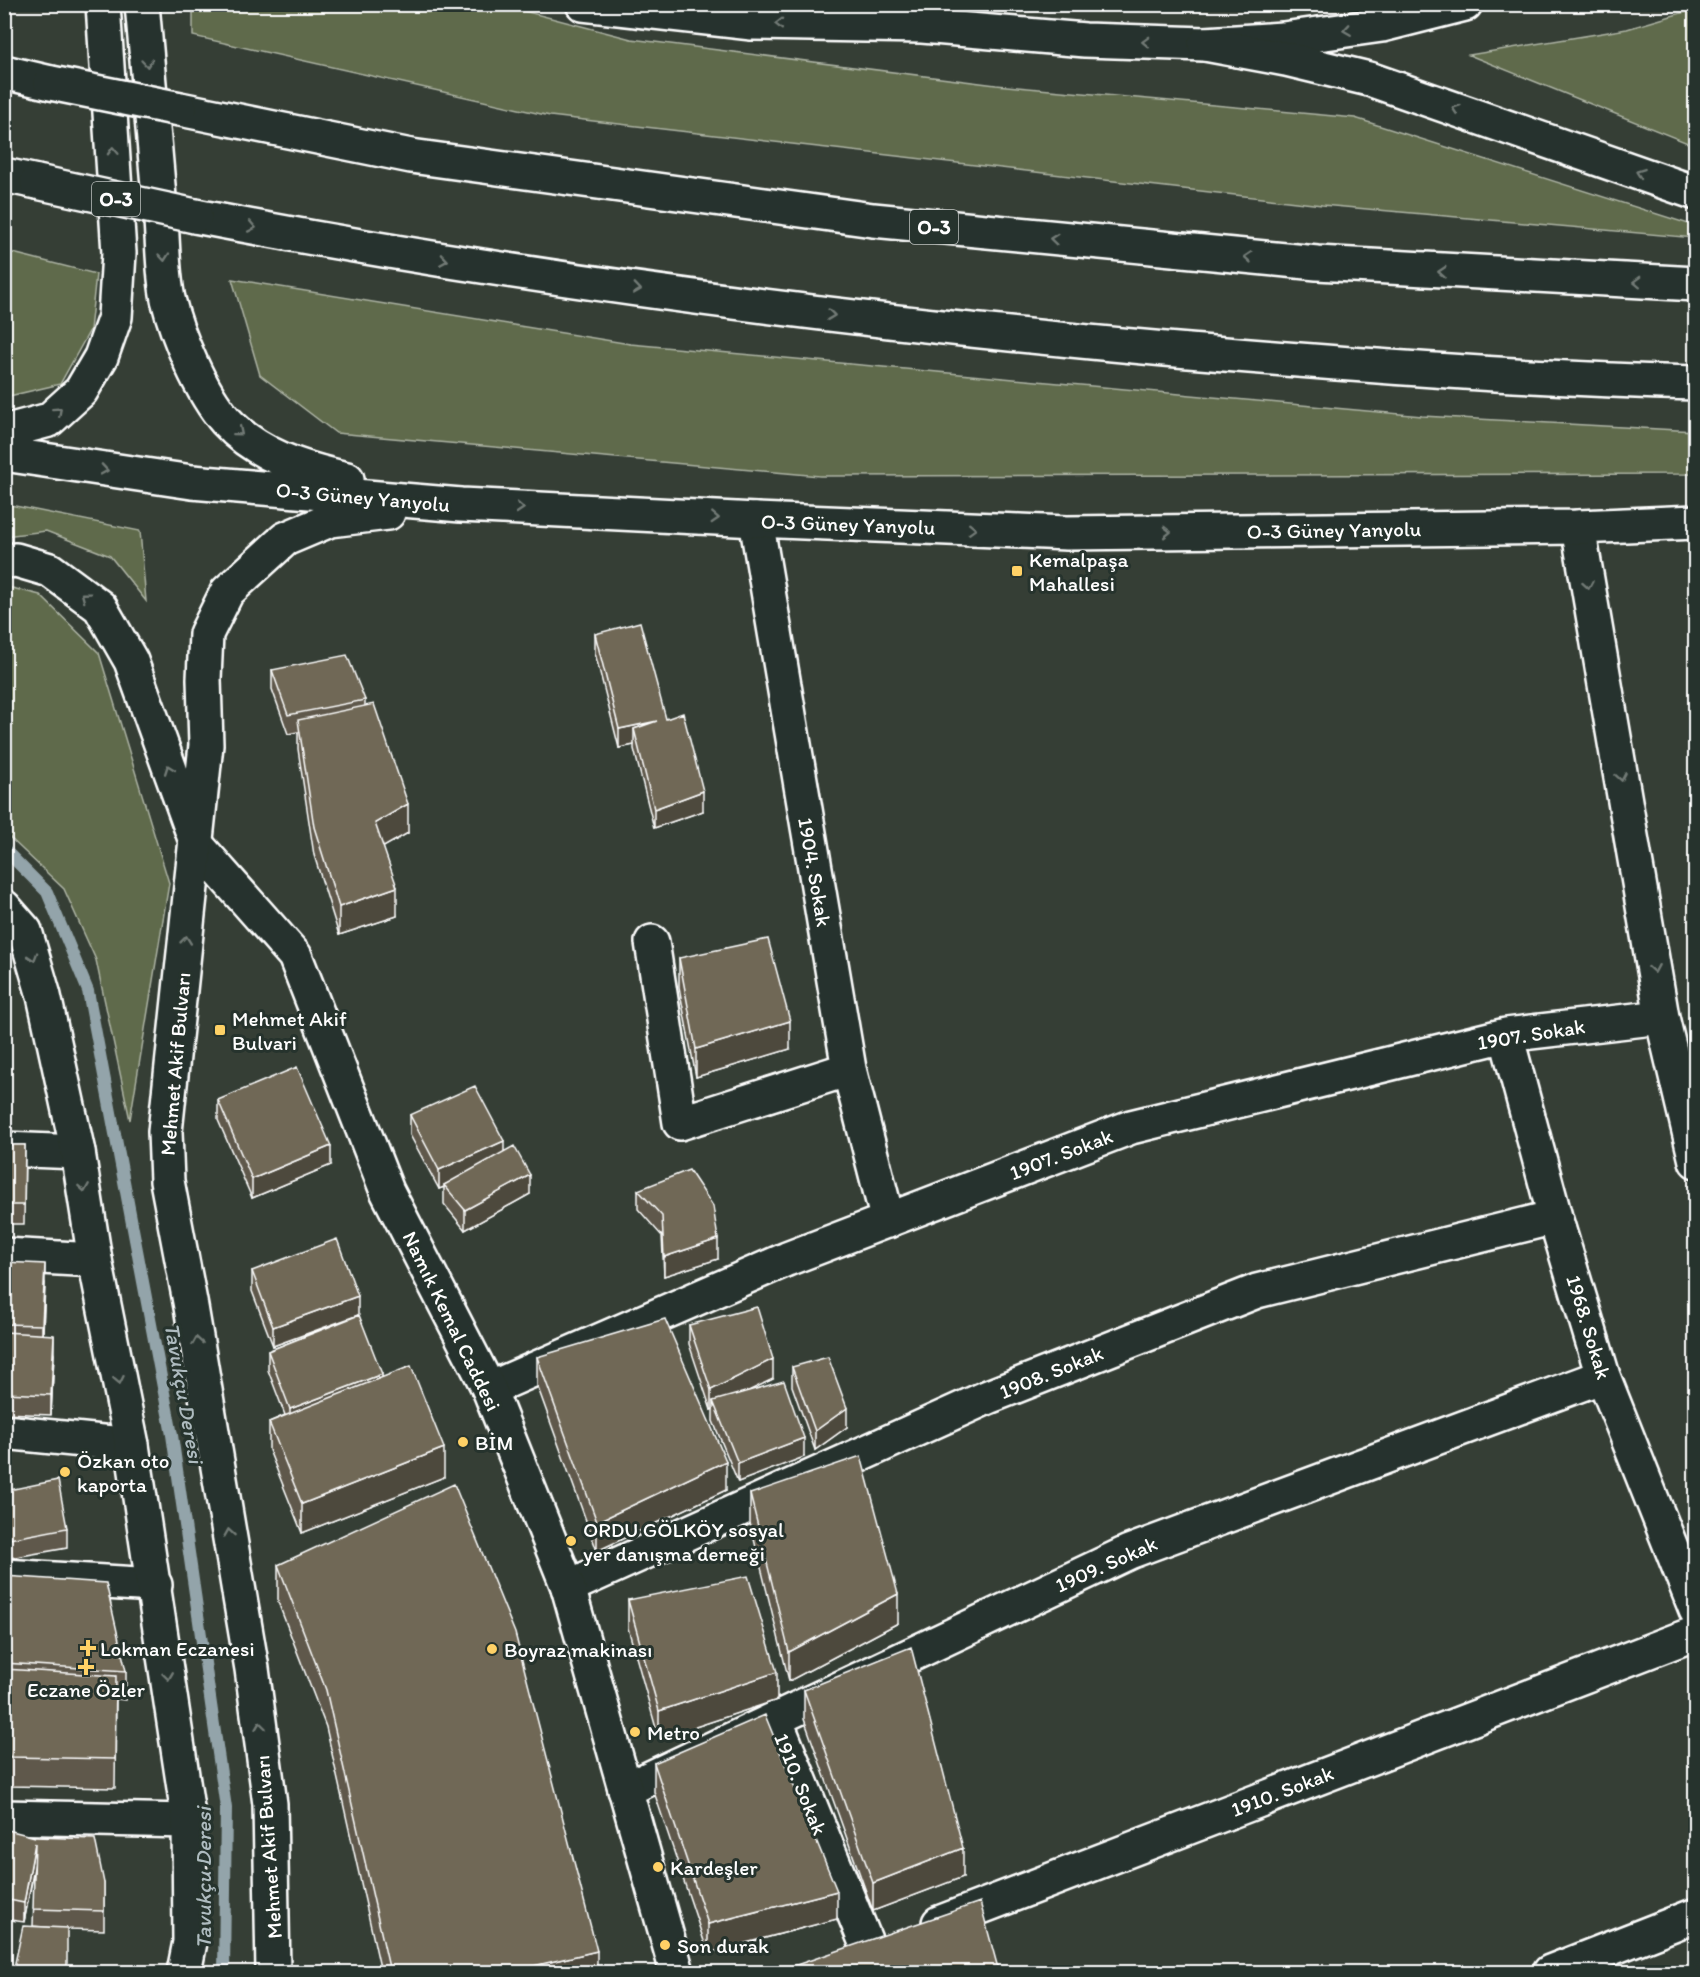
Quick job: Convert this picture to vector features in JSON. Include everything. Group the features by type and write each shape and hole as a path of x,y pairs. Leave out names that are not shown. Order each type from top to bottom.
{"main road":[{"path":"4,432 49,420 81,391 101,357 115,317 119,253 103,4"},
{"path":"142,4 168,298 185,346 209,399 227,422 270,455 311,471 461,505"},
{"path":"583,4 752,23 920,15"},
{"path":"808,4 920,15 1085,40 1205,44 1283,39 1382,15 1465,4"},
{"path":"1205,44 1286,59 1369,80 1695,193"},
{"name":"O-3","path":"4,72 456,163 873,220 1317,263 1695,284"},
{"name":"O-3","path":"4,175 330,242 515,272 907,325 1370,367 1695,383"},
{"name":"O-3 Güney Yanyolu","path":"4,454 161,479 461,505 1067,533 1578,527 1695,522"},
{"name":"Mehmet Akif Bulvarı","path":"273,1972 275,1961 270,1804 258,1714 191,1307 167,1181 165,1132 206,745 204,679 206,634 227,592 285,539 330,519 461,505"},
{"name":"1904. Sokak","path":"756,520 849,1069 888,1221"},
{"path":"1578,527 1662,1017 1695,1161"},
{"path":"4,561 16,560 50,570 100,607 131,661 196,844"},
{"name":"Namık Kemal Caddesi","path":"196,844 295,956 387,1191 489,1389 568,1587 677,1972"},
{"path":"4,907 25,931 44,996 78,1152 95,1260 132,1445 189,1821 190,1942 184,1972"},
{"path":"652,942 680,1123 849,1069"},
{"name":"1907. Sokak","path":"489,1389 788,1259 1131,1127 1506,1035 1662,1017"},
{"name":"1968. Sokak","path":"1506,1035 1555,1217 1603,1376 1695,1611"},
{"path":"4,1149 78,1152"},
{"name":"1908. Sokak","path":"568,1587 988,1397 1257,1291 1555,1217"},
{"path":"4,1256 95,1260"},
{"name":"1909. Sokak","path":"626,1790 1129,1551 1603,1376"},
{"path":"4,1432 132,1445"},
{"path":"4,1576 155,1585"},
{"name":"1910. Sokak","path":"839,1961 1695,1633"},
{"name":"1910. Sokak","path":"775,1719 868,1950"},
{"path":"4,1817 189,1821"},
{"path":"1550,1972 1695,1915"}],"green space":[{"path":"193,5 501,5 631,39 996,85 1355,118 1695,226 1695,238 1322,205 550,116 193,36"},
{"path":"1695,9 1695,146 1469,55 1627,29"},
{"path":"5,251 96,274 90,330 60,384 5,397"},
{"path":"232,279 630,344 1422,416 1695,431 1695,474 820,476 336,433 260,375"},
{"path":"5,504 140,531 146,601 110,556 46,531 5,536"},
{"path":"4,586 40,595 99,653 169,883 130,1120 96,960 64,889 5,833"}],"building":[{"path":"640,622 666,719 683,713 703,791 654,809 634,729 657,721 619,729 595,634"},
{"path":"347,655 365,700 288,715 272,670"},
{"path":"374,704 408,804 375,823 397,887 339,907 314,827 298,720"},
{"path":"768,939 790,1021 696,1049 679,958"},
{"path":"297,1067 331,1146 252,1179 218,1100"},
{"path":"475,1086 504,1141 439,1170 410,1115"},
{"path":"4,1145 25,1145 24,1205 4,1205"},
{"path":"514,1146 530,1175 465,1210 444,1185"},
{"path":"689,1170 713,1206 718,1239 664,1257 662,1216 638,1190"},
{"path":"337,1239 358,1296 273,1327 252,1271"},
{"path":"4,1262 45,1264 42,1325 4,1324"},
{"path":"757,1307 773,1359 711,1390 689,1325"},
{"path":"359,1315 382,1374 290,1409 268,1351"},
{"path":"665,1319 726,1461 597,1522 537,1357"},
{"path":"4,1332 54,1335 51,1395 4,1393"},
{"path":"828,1357 847,1408 815,1431 792,1367"},
{"path":"411,1366 444,1448 302,1504 269,1422"},
{"path":"784,1381 804,1438 738,1463 713,1401"},
{"path":"861,1456 898,1594 789,1652 750,1494"},
{"path":"58,1480 67,1528 4,1540 4,1491"},
{"path":"454,1484 515,1633 597,1951 508,1972 390,1972 326,1690 278,1565"},
{"path":"4,1576 106,1583 126,1671 4,1663"},
{"path":"748,1576 777,1672 659,1711 628,1600"},
{"path":"911,1647 963,1848 873,1883 804,1690"},
{"path":"4,1669 116,1676 115,1759 10,1757 4,1737"},
{"path":"765,1715 837,1891 708,1924 654,1763"},
{"path":"4,1829 35,1837 95,1839 104,1883 104,1911 33,1909 35,1843 24,1903 4,1899"},
{"path":"980,1902 999,1972 776,1972"},
{"path":"23,1926 67,1928 67,1972 13,1972"}],"waterway":[{"name":"Tavukçu Deresi","path":"4,849 47,892 88,991 172,1435 226,1808 224,1972"}],"place":[{"name":"Kemalpaşa Mahallesi","path":"1017,571"},
{"name":"Mehmet Akif Bulvari","path":"220,1030"},
{"name":"BİM","path":"463,1442"},
{"name":"Özkan oto kaporta","path":"65,1472"},
{"name":"ORDU GÖLKÖY sosyal yer danışma derneği","path":"571,1541"},
{"name":"Lokman Eczanesi","path":"88,1648"},
{"name":"Boyraz makinası","path":"492,1649"},
{"name":"Eczane Özler","path":"86,1667"},
{"name":"Metro","path":"635,1732"},
{"name":"Kardeşler","path":"658,1867"},
{"name":"Son durak","path":"665,1945"}]}
